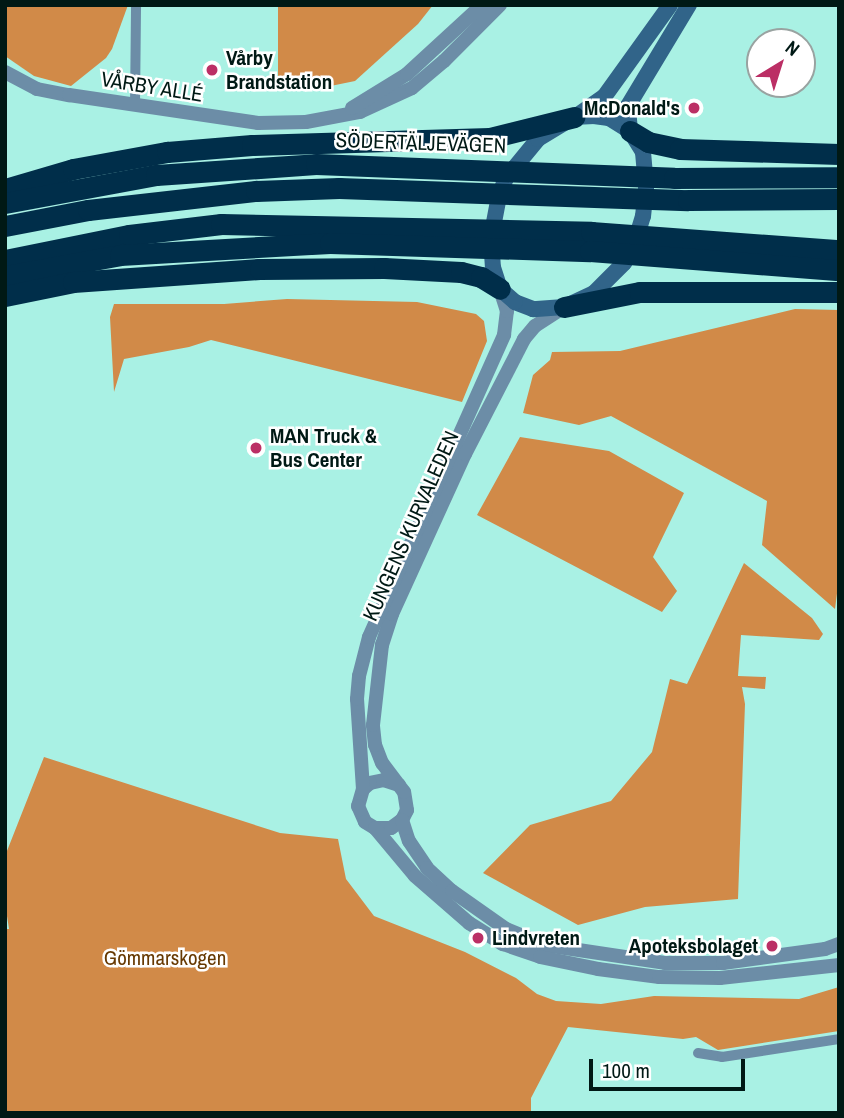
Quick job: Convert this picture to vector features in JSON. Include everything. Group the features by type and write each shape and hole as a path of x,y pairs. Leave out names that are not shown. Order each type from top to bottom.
{"highway":[{"path":"5,189 73,170 167,152 252,145 490,138 574,117"},
{"path":"630,131 648,142 680,149 839,153"},
{"name":"SÖDERTÄLJEVÄGEN","path":"5,203 156,175 316,164 674,178 839,177"},
{"path":"5,226 127,205 256,191 339,188 688,200 839,199"},
{"path":"5,260 116,237 221,225 591,232 839,250"},
{"path":"5,276 120,255 330,243 565,249 839,270"},
{"path":"5,296 73,282 260,269 384,268 461,272 481,277 500,289"},
{"path":"564,307 640,292 839,292"}],"main road":[{"path":"574,117 609,118 630,131 643,152 646,203 633,248 617,272 594,293 564,307 533,309 515,302 500,289 493,268 491,238 499,196 506,178 527,150 554,128 604,97 670,5"},
{"path":"630,131 628,106 689,5"}],"street":[{"path":"135,5 135,105"},
{"name":"VÅRBY ALLÉ","path":"338,116 407,74 482,5"},
{"name":"VÅRBY ALLÉ","path":"5,72 37,89 258,123 306,122 379,106 412,88 444,61 500,5"},
{"name":"KUNGENS KURVALEDEN","path":"363,789 357,699 359,676 369,637 503,335 507,311 500,289"},
{"name":"KUNGENS KURVALEDEN","path":"399,786 382,763 375,745 373,725 382,645 392,614 465,454 524,339 535,326 564,307"},
{"path":"839,944 780,956 723,963 602,956 545,944 506,929 452,891 427,868 409,841 402,820 407,800 399,786 376,780 363,789 358,806 360,815 375,828 415,876 469,923 503,944 540,957 598,970 683,977 720,978 839,965"},
{"path":"375,828 391,828 402,820"},
{"path":"698,1053 722,1057 839,1039"}],"green space":[{"path":"5,5 128,5 106,58 71,86 34,76 5,56"},
{"path":"278,5 433,5 418,24 355,81 311,90 278,89"},
{"path":"287,299 417,302 476,314 484,321 487,341 462,402 211,340 189,347 124,359 114,392 110,317 114,304 224,304"},
{"path":"795,309 839,310 839,578 835,609 762,545 767,501 611,416 579,425 523,413 533,375 550,360 552,352 620,351"},
{"path":"520,437 609,451 684,493 653,557 677,591 662,612 477,515"},
{"path":"744,563 812,618 823,634 819,640 741,635 738,676 766,677 765,689 742,687 745,704 738,899 645,907 578,925 483,873 530,825 611,801 652,752 670,679 687,684"},
{"name":"Gömmarskogen","path":"44,757 280,833 338,839 346,879 374,916 465,952 516,978 537,994 556,1001 601,1004 654,996 799,999 839,987 839,1031 718,1050 696,1037 683,1039 568,1027 531,1098 531,1113 5,1113 5,929 9,929 5,903 5,856"}],"place":[{"name":"Vårby Brandstation","path":"212,70"},
{"name":"McDonald's","path":"694,108"},
{"name":"MAN Truck & Bus Center","path":"256,448"},
{"name":"Lindvreten","path":"478,938"},
{"name":"Apoteksbolaget","path":"772,946"}]}
